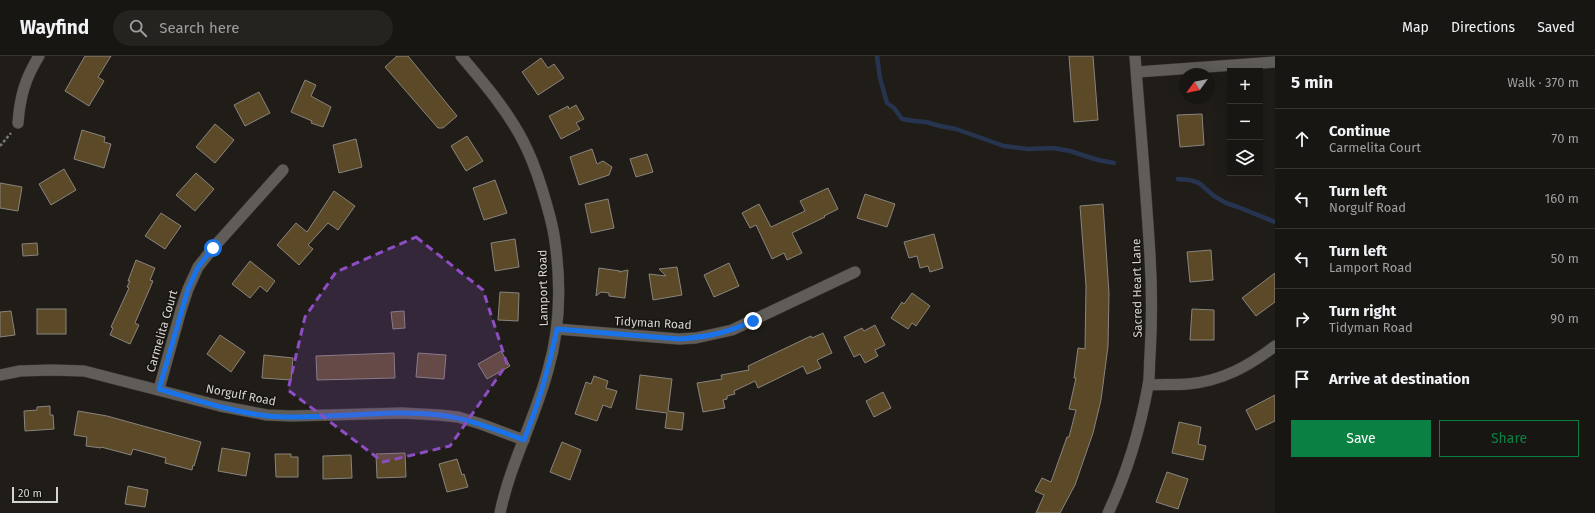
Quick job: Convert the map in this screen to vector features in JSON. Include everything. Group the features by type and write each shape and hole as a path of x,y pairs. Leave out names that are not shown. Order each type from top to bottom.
{"street":[{"path":"18,123 20,99 32,68 39,56"},
{"name":"Lamport Road","path":"461,56 504,109 523,142 537,175 555,240 558,279 557,329 543,389 507,481 500,513"},
{"name":"Sacred Heart Lane","path":"1108,513 1119,490 1132,451 1148,385 1152,294 1136,56"},
{"path":"1137,72 1275,62"},
{"name":"Carmelita Court","path":"159,389 181,310 188,289 198,267 213,248 283,170"},
{"name":"Tidyman Road","path":"557,329 679,339 713,335 732,330 854,272"},
{"path":"1148,385 1188,384 1209,381 1244,368 1275,346"},
{"name":"Norgulf Road","path":"0,375 27,371 84,371 159,389 220,406 267,416 402,413 439,415 481,424 524,440"}],"highlighted area":[{"path":"416,237 483,290 507,364 450,446 383,462 288,390 305,317 336,272"}],"building":[{"path":"85,56 111,56 98,77 104,81 89,106 65,91"},
{"path":"397,56 408,56 457,116 443,128 438,128 385,67"},
{"path":"1069,56 1093,56 1098,120 1074,122"},
{"path":"541,58 548,68 554,64 564,78 538,95 522,72"},
{"path":"305,80 316,85 311,96 331,107 323,127 311,123 312,121 291,112"},
{"path":"259,92 270,113 245,126 234,105"},
{"path":"576,105 584,119 576,123 580,129 561,139 549,116 568,106 569,109"},
{"path":"1202,114 1204,145 1180,147 1177,115"},
{"path":"215,124 234,140 215,163 196,147"},
{"path":"82,130 105,137 104,142 111,144 104,168 74,159"},
{"path":"467,136 483,161 466,171 451,146"},
{"path":"356,139 362,167 339,173 333,145"},
{"path":"592,149 597,164 603,161 612,167 609,175 579,185 570,157"},
{"path":"647,154 653,172 636,177 630,159"},
{"path":"64,169 76,190 51,205 39,184"},
{"path":"196,173 214,189 195,211 176,195"},
{"path":"495,180 507,213 484,220 473,188"},
{"path":"0,183 22,187 18,211 0,208"},
{"path":"828,188 838,209 792,233 802,253 787,260 784,253 772,259 756,225 750,228 742,213 759,204 771,227 805,211 800,201"},
{"path":"334,191 355,206 338,230 328,223 308,245 313,249 299,265 277,245 296,223 307,232"},
{"path":"865,194 895,204 887,227 857,218"},
{"path":"608,199 614,228 591,233 585,204"},
{"path":"1103,204 1109,293 1108,346 1101,400 1093,433 1075,485 1060,513 1036,513 1044,495 1035,491 1042,478 1051,482 1067,437 1069,437 1076,410 1069,409 1076,378 1074,378 1078,348 1085,349 1086,286 1080,206"},
{"path":"161,213 181,226 165,249 145,236"},
{"path":"934,234 943,268 930,272 928,266 920,268 917,256 909,258 904,242"},
{"path":"515,239 519,267 495,271 491,243"},
{"path":"37,243 38,255 23,256 22,244"},
{"path":"1211,250 1213,280 1190,282 1187,252"},
{"path":"136,260 155,268 150,280 153,281 135,323 139,325 130,344 110,335 113,328 111,327 129,288 127,287 130,281 128,281"},
{"path":"250,261 275,281 267,292 260,286 250,298 232,284"},
{"path":"729,263 739,286 714,297 704,275"},
{"path":"677,267 682,295 653,300 649,274 666,276 659,269"},
{"path":"599,268 620,271 619,272 628,270 625,298 609,296 609,293 601,292 596,296"},
{"path":"1275,273 1275,302 1256,316 1242,298"},
{"path":"500,292 519,293 518,321 498,320"},
{"path":"912,293 930,306 916,326 912,323 908,329 891,318 902,302 904,304"},
{"path":"37,309 66,309 66,334 37,334"},
{"path":"1192,309 1214,310 1214,340 1190,340"},
{"path":"11,311 15,335 0,337 0,312"},
{"path":"404,311 405,328 393,329 391,312"},
{"path":"875,325 885,345 875,350 878,356 865,363 860,354 854,357 844,337 862,328 864,331"},
{"path":"823,333 832,353 817,360 821,368 807,374 803,366 758,388 755,381 734,391 735,394 727,396 727,399 723,400 725,408 703,412 697,383 722,379 721,375 749,370 748,366 811,336 812,338"},
{"path":"220,335 245,352 231,372 207,354"},
{"path":"501,351 510,366 487,379 478,364"},
{"path":"394,353 395,378 317,380 316,356"},
{"path":"418,353 446,355 444,379 416,377"},
{"path":"264,355 293,358 291,380 262,378"},
{"path":"640,375 672,379 668,411 684,413 682,430 665,428 667,413 636,409"},
{"path":"594,376 608,381 606,388 617,391 611,408 603,405 597,421 575,414 586,382 591,384"},
{"path":"883,392 891,408 874,417 866,401"},
{"path":"1275,395 1275,421 1256,430 1246,410"},
{"path":"50,406 50,415 53,415 54,429 25,431 24,411 37,410 37,407"},
{"path":"78,411 107,416 201,442 194,466 193,465 192,470 165,463 166,458 133,449 131,455 101,447 86,446 87,437 74,435"},
{"path":"1179,422 1201,427 1198,444 1206,446 1203,460 1172,453"},
{"path":"562,442 581,450 570,480 550,472"},
{"path":"222,448 250,453 246,476 218,471"},
{"path":"405,453 406,477 377,478 376,454"},
{"path":"275,454 291,454 291,457 298,457 298,477 276,477"},
{"path":"351,455 352,478 323,479 323,456"},
{"path":"457,459 468,487 447,492 439,464"},
{"path":"1167,472 1188,479 1178,509 1156,502"},
{"path":"128,486 148,490 145,507 125,504"}],"waterway":[{"path":"877,56 880,78 887,103 894,108 902,119 926,122 956,129 1004,146 1028,149 1053,148 1114,163"},
{"path":"1178,179 1190,180 1199,183 1214,196 1226,203 1275,222"}],"route":[{"path":"213,248 198,267 188,289 159,389 220,406 267,416 402,413 439,415 481,424 524,440 539,403 549,369 557,329 679,339 713,335 732,330 753,321"}]}
